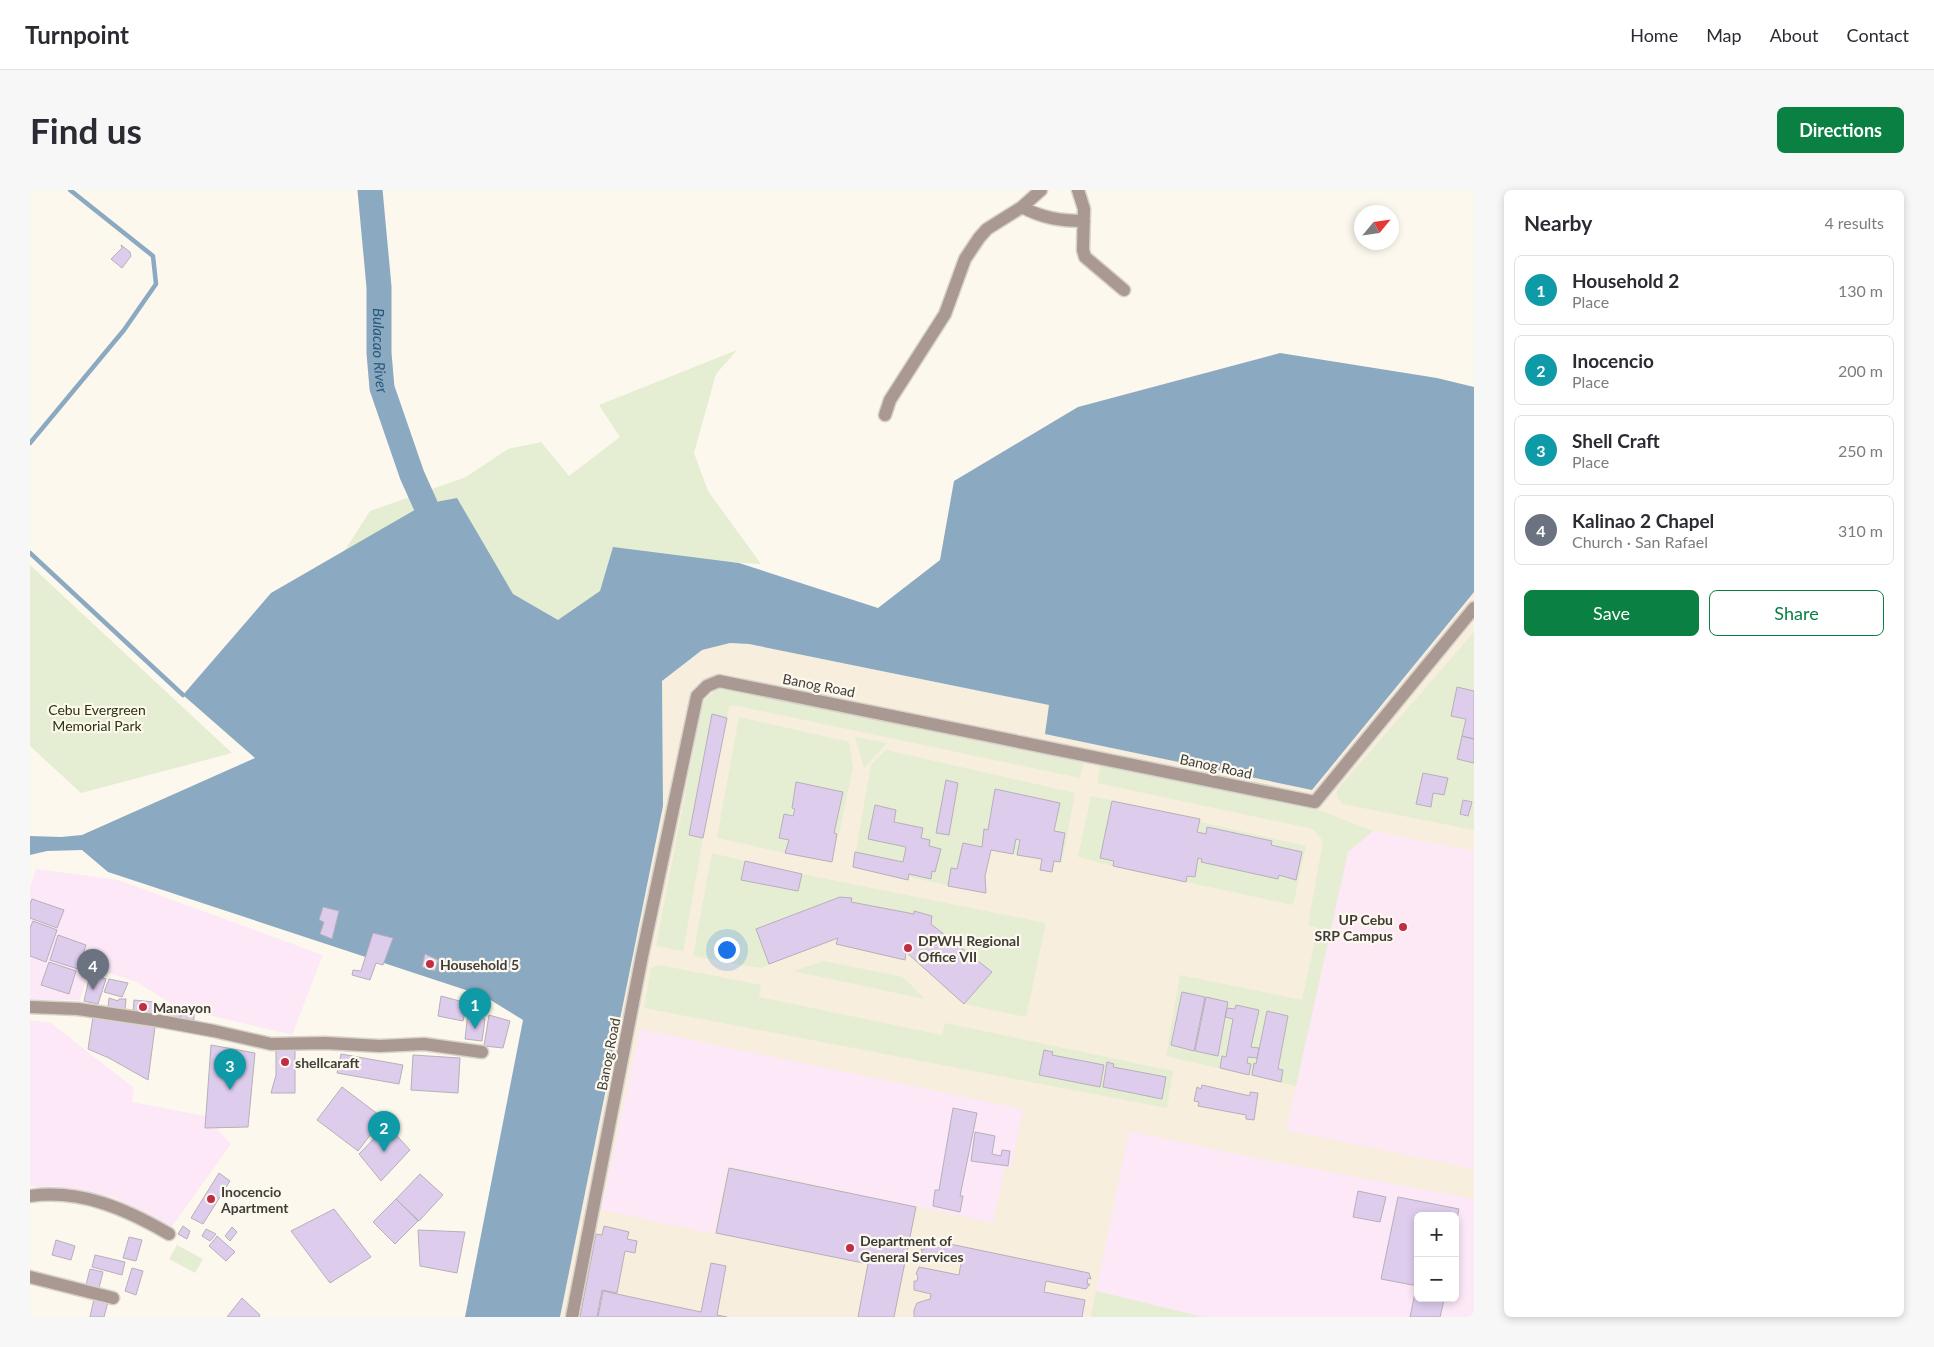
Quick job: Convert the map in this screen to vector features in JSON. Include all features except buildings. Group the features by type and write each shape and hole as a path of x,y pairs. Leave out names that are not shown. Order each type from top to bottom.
{"street":[{"path":"885,415 890,400 945,314 965,259 987,229 1022,207 1041,190"},
{"path":"1078,190 1084,209 1083,250 1085,257 1124,290"},
{"path":"1022,207 1038,215 1058,220 1084,222"},
{"name":"Banog Road","path":"572,1317 642,956 693,715 698,696 707,686 719,681 1315,802 1474,608"},
{"path":"30,1007 78,1009 214,1031 271,1044 325,1043 380,1046 424,1044 482,1052"},
{"path":"30,1196 52,1193 111,1204 140,1217 169,1234"},
{"path":"30,1277 113,1298"}],"shaded area":[{"path":"1474,591 1474,1317 560,1317 663,806 662,681 702,650 730,643 749,644 1049,705 1046,734 1312,790"},
{"name":"UP Cebu SRP Campus","path":"1373,831 1474,851 1474,1169 1286,1130 1348,852"},
{"path":"36,869 118,880 323,955 292,1035 176,1007 137,982 90,967 80,1000 30,1000 30,887"},
{"path":"30,1020 51,1023 134,1088 132,1102 205,1116 231,1144 171,1228 114,1197 30,1186"},
{"path":"640,1029 1023,1109 1011,1168 1005,1167 993,1223 728,1166 714,1234 601,1210"},
{"path":"1129,1131 1271,1161 1474,1199 1474,1317 1203,1317 1096,1291"}],"green space":[{"path":"737,350 716,374 694,453 708,491 761,564 629,555 580,626 320,589 370,511 466,477 508,449 541,442 569,476 620,437 599,405"},
{"name":"Cebu Evergreen Memorial Park","path":"30,565 232,753 81,793 30,746"},
{"path":"1474,632 1474,830 1343,804 1337,797 1337,790"},
{"path":"725,689 1084,760 1080,778 733,705 729,707 727,718 712,714 690,835 703,838 683,951 656,946 703,702 715,691"},
{"path":"739,717 849,742 853,768 839,834 834,833 842,792 797,782 792,808 795,809 793,816 784,814 779,837 789,840 785,853 717,838"},
{"path":"855,737 887,743 864,768"},
{"path":"886,750 1075,793 1062,863 991,850 985,876 986,893 909,877 907,880 853,867 871,765"},
{"path":"1101,763 1319,810 1373,831 1348,852 1296,1086 1166,1056 1180,975 1302,1000 1318,928 1308,925 1323,841 1313,829 1097,783"},
{"path":"1091,796 1200,819 1200,822 1306,846 1293,905 1078,857"},
{"path":"712,853 745,861 742,880 797,891 802,874 1046,923 1026,1017 964,1004 907,953 905,960 836,944 838,938 761,968 693,956"},
{"path":"824,961 903,977 925,999 793,971"},
{"path":"659,965 761,985 759,997 942,1035 945,1023 1173,1071 1167,1108 644,1008 651,968"},
{"path":"177,1245 203,1259 195,1273 169,1259"},
{"path":"1096,1291 1203,1317 1091,1317"}],"water":[{"path":"1280,353 1437,378 1474,387 1474,592 1312,790 1045,734 1049,705 749,644 730,643 702,650 662,681 663,806 560,1317 465,1317 523,1020 484,996 108,872 82,850 47,851 30,855 30,836 61,837 82,835 255,758 183,695 271,593 425,504 457,498 513,594 558,620 600,591 613,547 739,563 878,608 940,560 954,481 1078,407"}],"waterway":[{"path":"30,443 124,330 156,284 153,256 70,190"},
{"name":"Bulacao River","path":"370,190 379,287 379,353 382,388 412,475 425,504"},
{"path":"30,553 183,695"}],"place":[{"name":"UP Cebu SRP Campus","path":"1403,927"},
{"name":"DPWH Regional Office VII","path":"908,948"},
{"name":"Household 5","path":"430,964"},
{"name":"Kalinao 2 Chapel","path":"93,990"},
{"name":"Manayon","path":"143,1007"},
{"name":"Household 2","path":"475,1029"},
{"name":"shellcaraft","path":"285,1062"},
{"name":"Shell Craft","path":"230,1090"},
{"name":"Inocencio","path":"384,1152"},
{"name":"Inocencio Apartment","path":"211,1199"},
{"name":"Department of General Services","path":"850,1248"}]}
